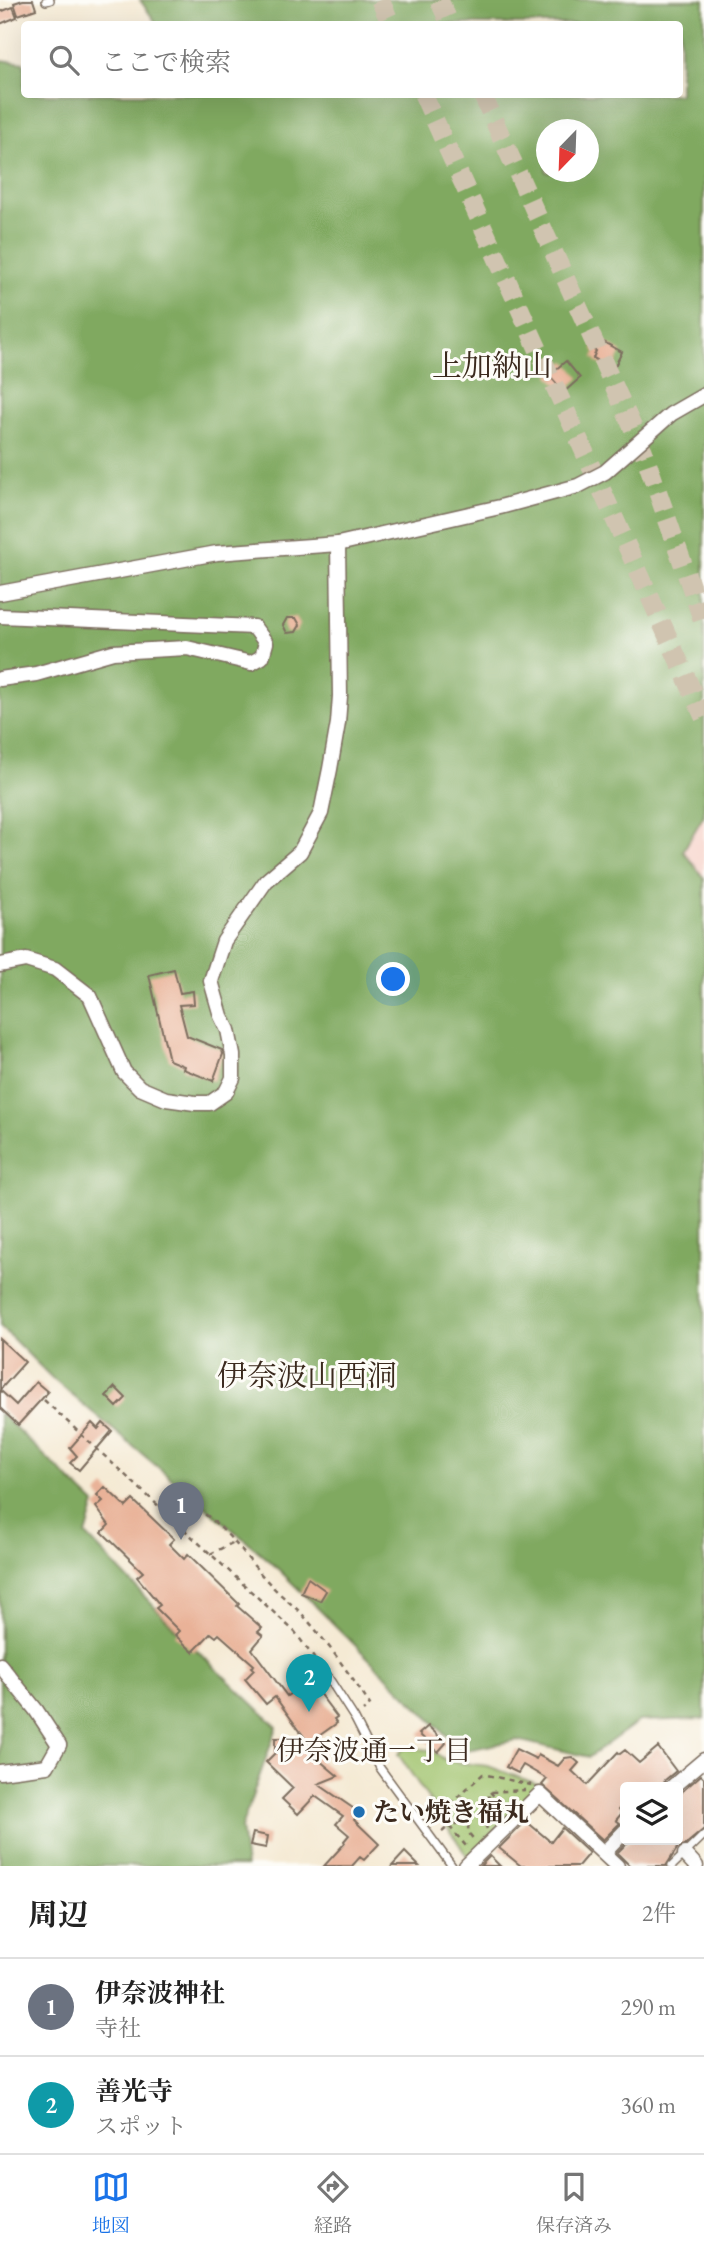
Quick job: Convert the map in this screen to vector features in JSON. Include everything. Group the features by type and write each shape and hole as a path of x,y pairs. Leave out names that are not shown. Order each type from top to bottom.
{"street":[{"path":"0,593 217,553 338,544 578,486 605,472 671,414 704,395"},
{"path":"0,965 26,960 55,969 90,996 124,1072 140,1088 166,1099 195,1103 210,1103 226,1092 233,1078 233,1055 228,1030 211,981 224,941 265,881 300,852 321,813 330,769 340,696 338,544"},
{"path":"0,616 254,627 266,643 262,657 251,663 187,648 113,652 36,674 0,679"},
{"path":"0,1665 36,1710 59,1745 47,1766 0,1772"},
{"path":"678,1782 704,1760"},
{"path":"466,1866 540,1794 617,1866"},
{"path":"604,1853 620,1837"},
{"path":"685,1854 696,1866"}],"lane":[{"path":"328,1677 355,1718 380,1768 452,1866"},
{"path":"673,1866 704,1835"}],"path":[{"path":"44,1400 295,1632 328,1677"},
{"path":"159,1506 171,1501 183,1502 206,1514 302,1615 340,1660 370,1704 355,1718"},
{"path":"210,1554 234,1542"},
{"path":"470,1851 440,1813 483,1774 532,1785 521,1797"},
{"path":"490,1792 527,1790"},
{"path":"490,1792 508,1811"},
{"path":"490,1792 483,1819 488,1832 495,1825"},
{"path":"461,1794 469,1811 468,1832 478,1843 483,1838"},
{"path":"501,1818 514,1804"},
{"path":"442,1832 449,1826 469,1820"}],"shaded area":[{"path":"704,815 704,878 683,851"}],"green space":[{"path":"140,0 704,0 704,815 683,851 704,878 704,1719 639,1721 589,1757 517,1740 462,1751 270,1561 54,1380 0,1326 0,60 21,63 21,98 683,98 683,21 155,21"},
{"path":"0,1413 95,1504 86,1535 184,1638 277,1727 241,1828 246,1866 0,1866"},
{"path":"405,1748 431,1750 447,1761 488,1766 540,1785 468,1857 398,1754"}],"building":[{"path":"33,0 36,9 18,15 14,3"},
{"path":"13,7 17,17 0,24 0,12"},
{"path":"598,339 622,352 613,370 593,358"},
{"path":"566,361 580,378 564,392 549,375"},
{"path":"287,618 296,618 300,625 296,632 287,633 283,625"},
{"path":"174,969 180,993 193,991 194,1004 179,1005 187,1036 222,1050 213,1081 169,1060 149,975"},
{"path":"0,1339 25,1362 0,1390"},
{"path":"36,1382 48,1392 18,1425 0,1408 0,1390 16,1405"},
{"path":"115,1387 126,1398 117,1407 106,1396"},
{"path":"92,1423 98,1429 103,1423 112,1431 79,1470 70,1463 77,1456 70,1448"},
{"path":"105,1487 126,1507 133,1500 174,1539 169,1544 184,1559 188,1554 239,1604 237,1606 262,1628 258,1632 263,1636 252,1649 287,1696 309,1680 337,1717 334,1719 337,1723 309,1743 323,1756 319,1760 338,1776 318,1784 360,1813 354,1820 379,1844 364,1860 360,1857 352,1866 324,1866 349,1835 336,1824 343,1816 315,1796 298,1814 282,1799 293,1788 266,1762 275,1753 275,1738 304,1738 308,1742 275,1697 266,1704 245,1679 254,1670 251,1667 254,1665 219,1634 216,1637 211,1633 193,1652 175,1635 179,1631 156,1608 160,1605 137,1577 143,1572 102,1532 109,1525 96,1507 103,1501 97,1495"},
{"path":"308,1578 326,1591 320,1601 301,1593"},
{"path":"428,1726 446,1743 438,1752 419,1734"},
{"path":"658,1747 676,1771 664,1782 620,1782 620,1815 616,1820 620,1823 603,1840 542,1785 547,1779 523,1765 518,1773 506,1767 516,1749 536,1759 538,1755 558,1766 565,1758 572,1757 579,1763 572,1771 587,1785 618,1752 620,1754 625,1750 639,1763"},
{"path":"701,1775 704,1778 704,1829 685,1845 678,1847 666,1866 630,1866 617,1853 625,1845 683,1845 683,1791"},
{"path":"526,1821 551,1842 562,1828 589,1853 578,1866 521,1866 499,1848"},
{"path":"253,1833 268,1836 266,1848 250,1845"},
{"path":"405,1852 419,1866 392,1866"},
{"path":"490,1856 500,1866 480,1866"}],"tunnel":[{"path":"380,0 390,21"},
{"path":"439,0 449,21"},
{"path":"425,98 704,717"},
{"path":"484,98 643,450 704,624"}],"place":[{"name":"伊奈波神社","path":"181,1540"},
{"name":"善光寺","path":"309,1712"},
{"name":"たい焼き福丸","path":"359,1812"}],"district":[{"name":"上加納山","path":"492,366"},
{"name":"伊奈波山西洞","path":"307,1376"},
{"name":"伊奈波通一丁目","path":"374,1750"}]}
